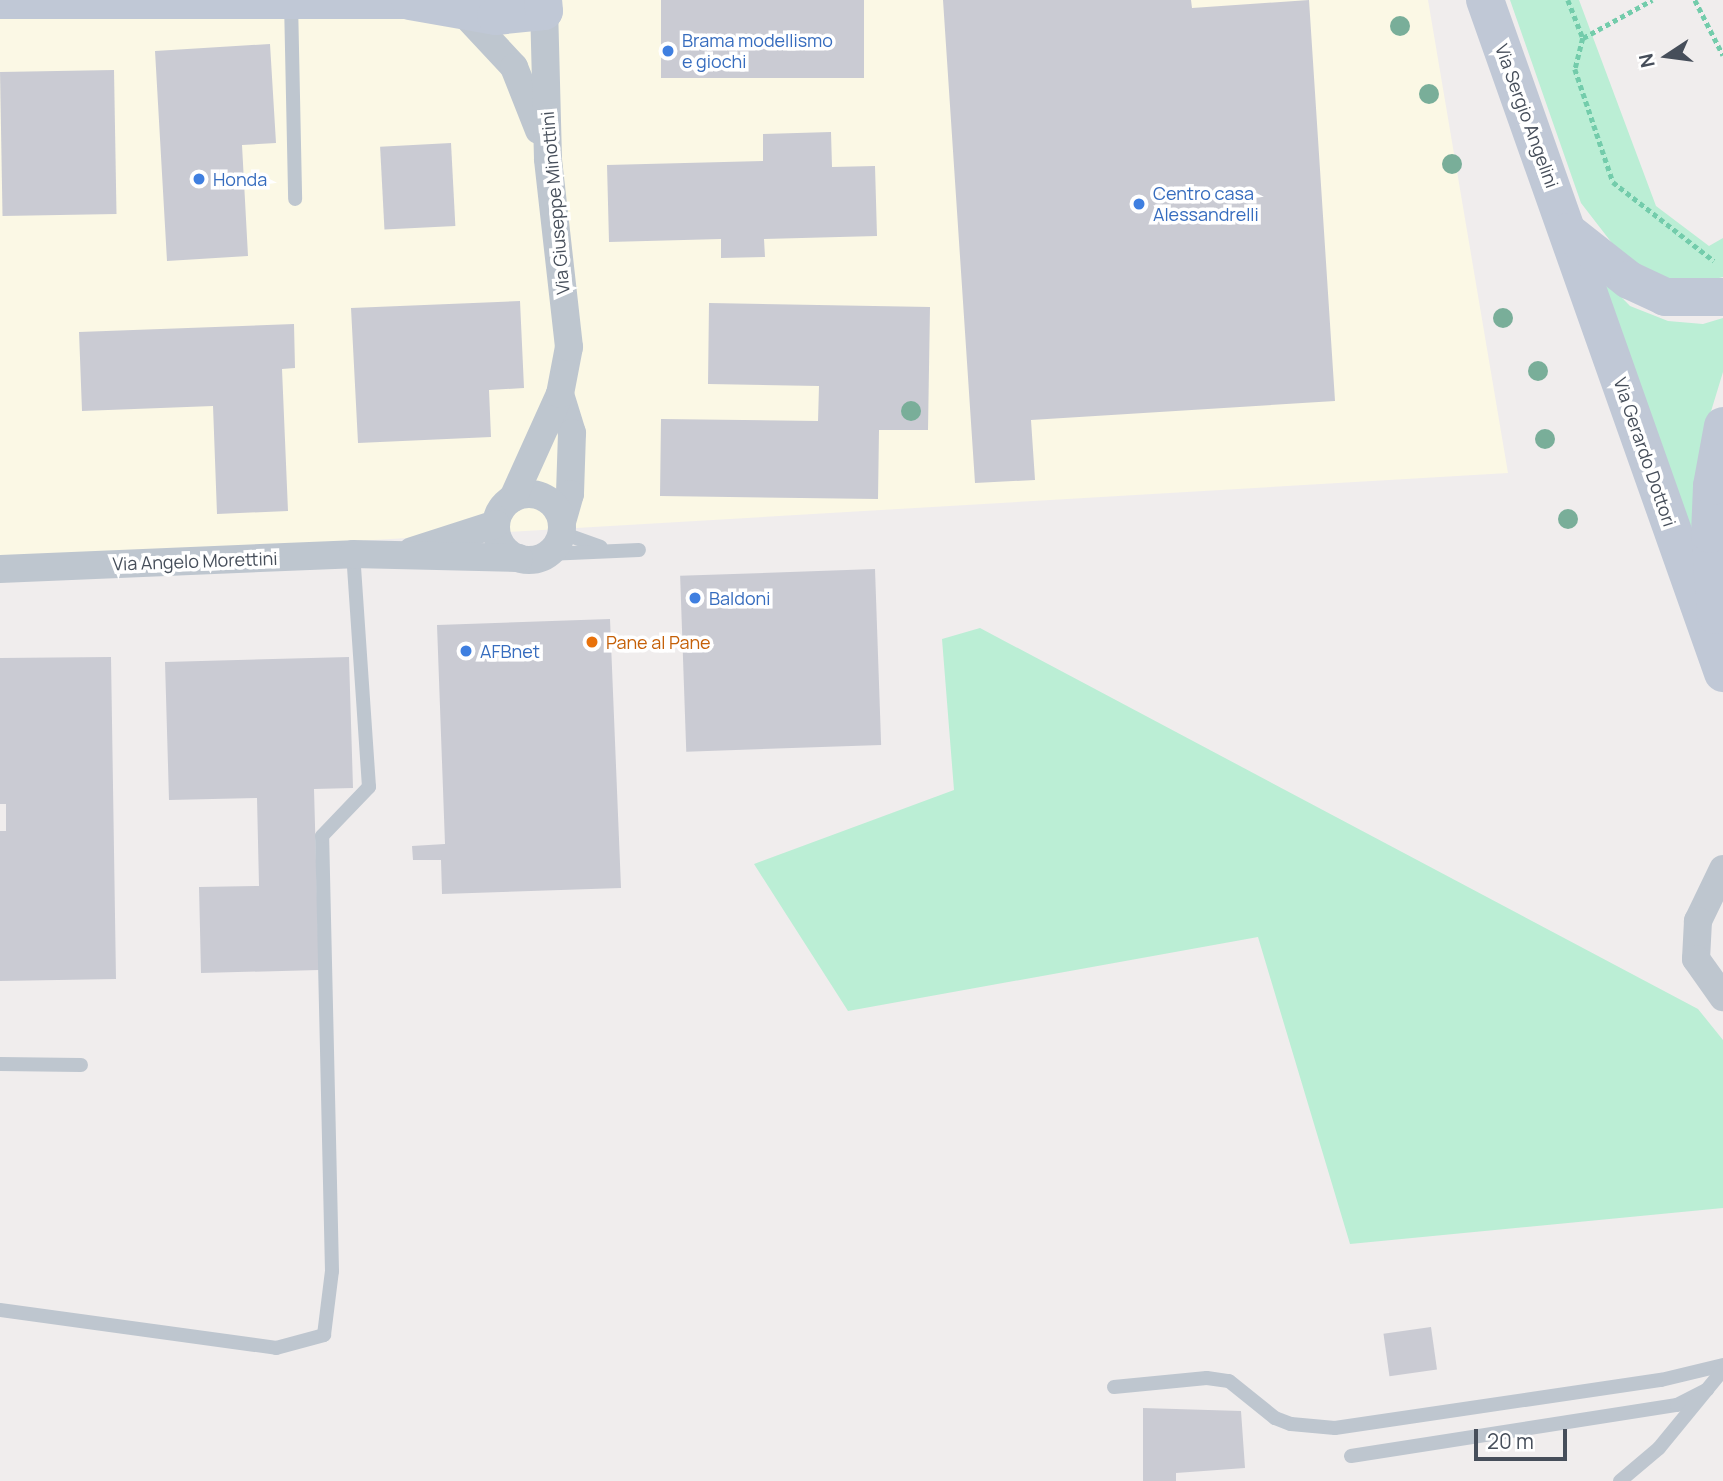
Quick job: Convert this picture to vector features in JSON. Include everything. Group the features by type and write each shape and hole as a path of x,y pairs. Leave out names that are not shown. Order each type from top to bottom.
{"main road":[{"path":"0,0 411,0 496,16 548,5"},
{"name":"Via Sergio Angelini","path":"1485,0 1568,232"},
{"path":"1568,232 1629,280 1665,297 1723,297"},
{"name":"Via Gerardo Dottori","path":"1568,232 1721,668"},
{"path":"1721,668 1710,534 1712,486 1723,426"}],"street":[{"name":"Via Giuseppe Minottini","path":"513,498 560,394 569,347 548,159 548,5"},
{"path":"460,9 514,67 548,159"},
{"name":"Via Giuseppe Minottini","path":"557,537 570,494 572,433 560,394"},
{"path":"544,497 559,512 557,537 519,558 502,545 496,524 513,498 544,497"},
{"name":"Via Angelo Morettini","path":"389,557 496,524"},
{"name":"Via Angelo Morettini","path":"0,569 353,554 389,557 519,558"},
{"path":"1723,869 1698,922 1696,959 1723,997"}],"lane":[{"path":"291,1 295,199"},
{"path":"557,537 609,550 639,550"},
{"path":"557,537 609,550"},
{"path":"0,1310 276,1348 324,1335 332,1270 323,836 369,787 353,554"},
{"path":"0,1065 81,1065"},
{"path":"1114,1387 1207,1378 1229,1381 1275,1418 1291,1424 1335,1428 1661,1380 1723,1367"},
{"path":"1620,1481 1659,1448 1723,1367"},
{"path":"1351,1456 1677,1405 1707,1390"}],"path":[{"path":"1568,0 1583,38 1576,69 1613,182 1625,195 1723,268"},
{"path":"1583,38 1652,0"},
{"path":"1695,0 1723,55"}],"shaded area":[{"path":"0,0 1428,0 1508,473 0,562"}],"green space":[{"path":"1510,0 1579,0 1656,206 1709,246 1723,238 1723,277 1695,284 1656,278 1615,247 1581,203"},
{"path":"1591,266 1630,306 1668,321 1703,324 1723,318 1723,372 1709,418 1694,561"},
{"path":"980,628 1698,1009 1723,1040 1723,1208 1350,1244 1258,937 848,1011 754,864 954,790 942,639"}],"building":[{"path":"661,0 864,0 864,78 661,78"},
{"name":"Centro casa Alessandrelli","path":"943,0 1191,0 1192,8 1309,0 1335,401 1031,420 1035,480 975,483"},
{"path":"270,44 276,143 242,145 248,256 167,261 155,51"},
{"path":"114,70 117,214 3,216 0,72"},
{"path":"831,132 832,167 875,166 877,236 764,239 765,257 721,258 721,239 609,242 607,165 763,161 763,134"},
{"path":"451,143 455,226 384,230 380,147"},
{"path":"520,301 524,388 489,390 491,437 358,443 351,308"},
{"path":"709,303 930,307 928,430 879,430 878,499 660,496 661,419 818,421 819,386 708,384"},
{"path":"294,324 295,368 282,369 288,511 217,514 213,406 82,411 79,332"},
{"path":"875,569 881,745 686,752 680,576"},
{"path":"610,619 621,888 442,894 441,860 413,860 412,846 445,844 437,625"},
{"path":"111,657 116,979 0,981 0,831 6,831 6,804 0,804 0,658"},
{"path":"349,657 353,788 314,789 319,970 201,973 199,887 259,886 257,798 169,800 165,662"},
{"path":"1431,1327 1437,1370 1389,1376 1383,1334"},
{"path":"1143,1408 1241,1411 1245,1468 1176,1473 1176,1481 1143,1481"}],"place":[{"name":"Brama modellismo e giochi","path":"668,51"},
{"name":"Honda","path":"199,179"},
{"name":"Centro casa Alessandrelli","path":"1139,204"},
{"name":"Baldoni","path":"695,598"},
{"name":"Pane al Pane","path":"592,642"},
{"name":"AFBnet","path":"466,651"}]}
